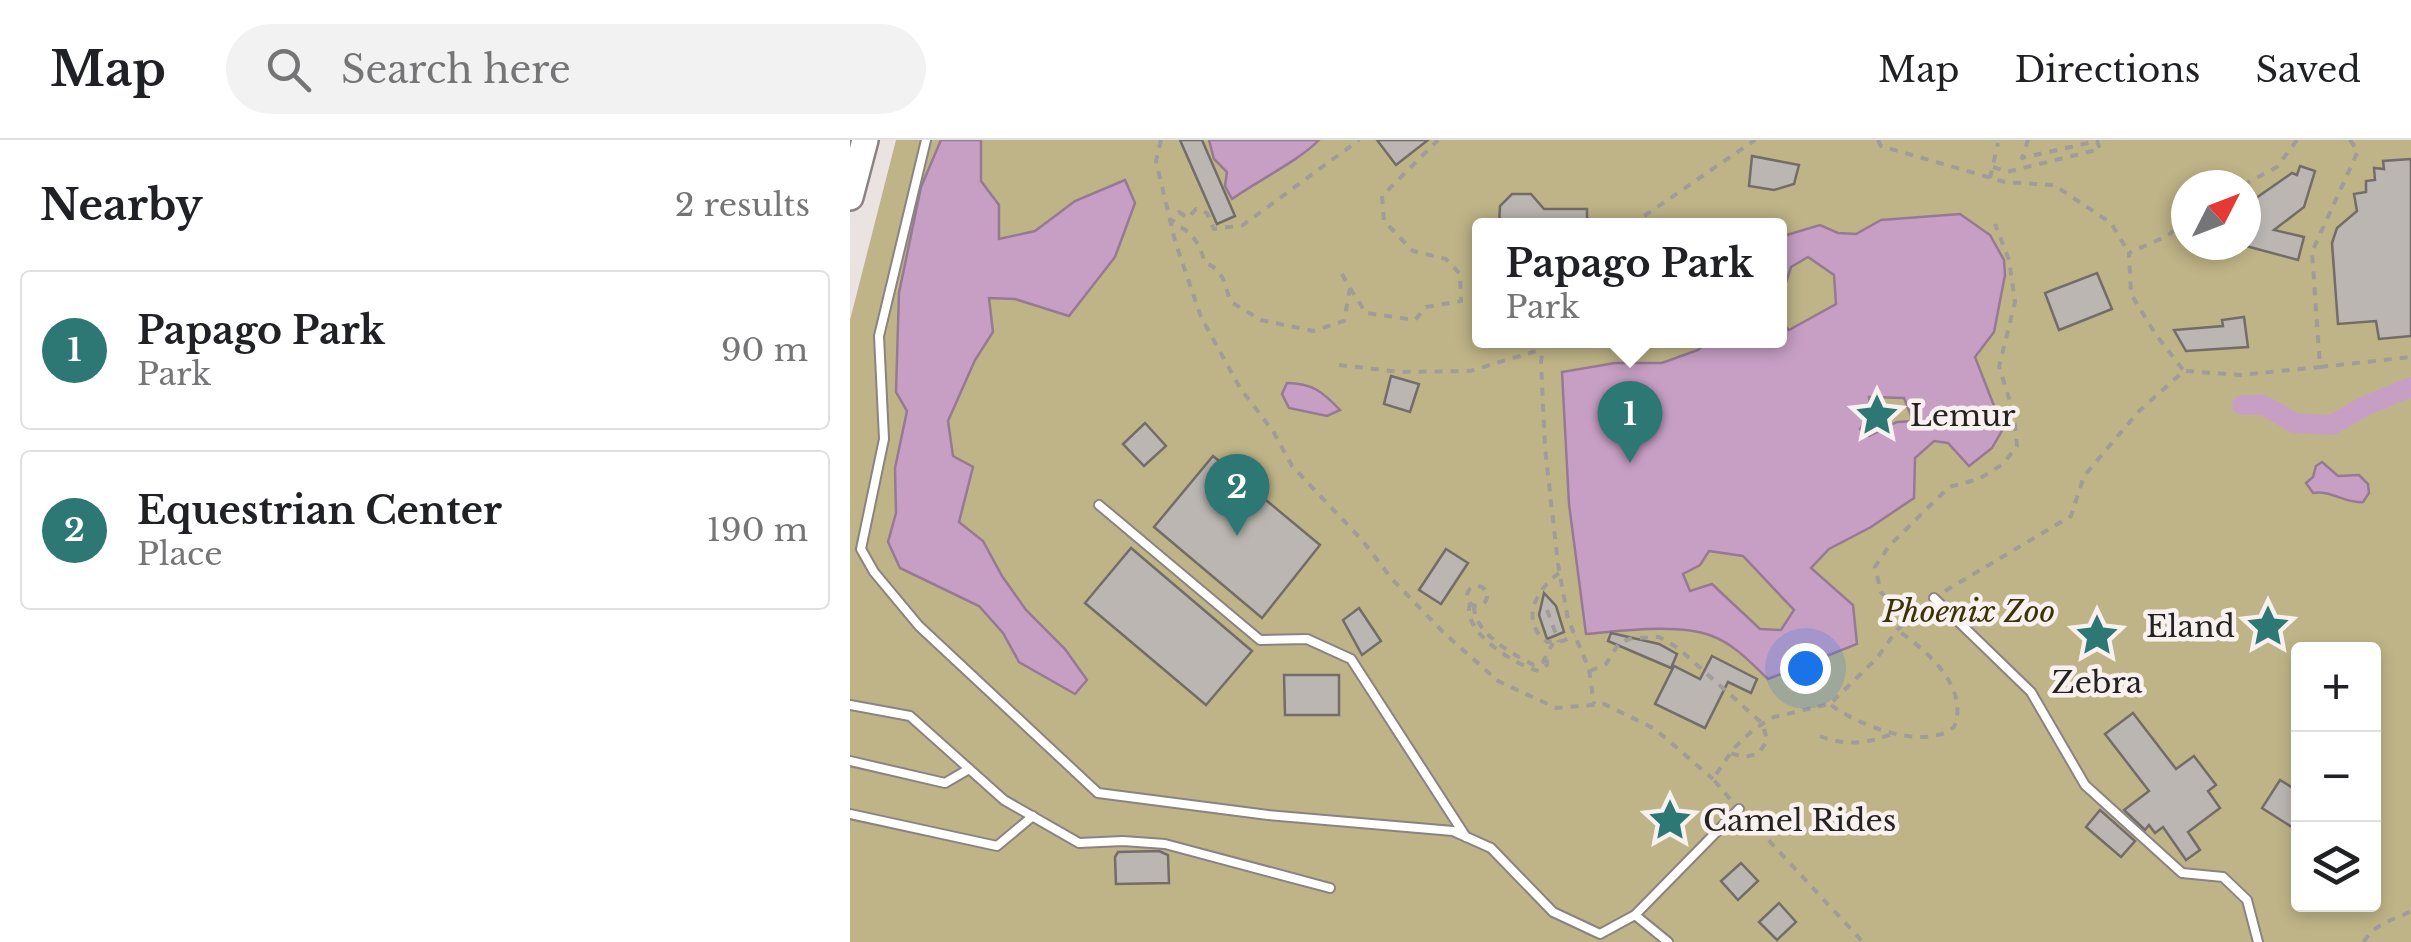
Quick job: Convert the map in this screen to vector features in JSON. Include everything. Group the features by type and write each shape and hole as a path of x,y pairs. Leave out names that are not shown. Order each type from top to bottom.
{"main road":[{"path":"850,197 865,140"}],"lane":[{"path":"926,140 879,336 884,439 861,549 874,572 919,626 1098,793 1268,815 1453,832 1491,848 1553,912 1598,938 1635,915 1739,808"},
{"path":"1098,505 1260,640 1307,638 1351,660 1466,837"},
{"path":"1934,598 2031,692 2086,785 2119,818 2182,873 2223,877 2247,900 2258,942"},
{"path":"850,705 910,716 1004,800 1080,844 1123,840 1165,844 1330,888"},
{"path":"850,761 945,783 969,769"},
{"path":"850,814 997,846 1033,816"},
{"path":"1635,915 1668,942"}],"path":[{"path":"1161,140 1156,161 1171,224 1201,317 1240,388 1274,431 1292,466 1444,634 1498,681 1556,708 1604,704 1655,730 1712,779 1862,942"},
{"path":"1171,224 1179,212 1188,218 1196,210 1208,213 1214,229 1243,225 1359,140"},
{"path":"1342,274 1366,313 1415,320 1426,307 1461,301 1460,274 1446,259 1412,251 1384,221 1382,196 1438,140"},
{"path":"1644,218 1756,140"},
{"path":"1878,140 1881,146 1898,154 1990,178 2054,185 2111,223 2130,253 2132,294 2156,335 2184,371"},
{"path":"1993,166 2007,172 2100,148 2098,141 2022,158 2028,140"},
{"path":"2261,175 2277,167 2297,140"},
{"path":"2320,367 2312,252 2358,151 2350,140"},
{"path":"1990,178 1998,143"},
{"path":"1171,224 1186,228 1200,245 1204,263 1225,278 1231,302 1261,320 1314,331 1344,321 1350,288"},
{"path":"1908,621 1881,592 1876,567 1888,546 1949,487 1979,479 2003,464 2017,446 2014,414 1999,367 2014,302 2010,260 1996,224"},
{"path":"2130,253 2171,233"},
{"path":"1339,365 1400,372 1470,370 1543,349 1545,448 1560,572 1568,618 1590,671 1594,705"},
{"path":"1712,779 1730,754 1774,717 1830,704 1877,658 1898,630 1934,598 2071,516 2084,476 2139,411 2184,371 2240,375 2411,357"},
{"path":"1560,572 1537,594 1532,618 1543,640 1556,642 1575,635"},
{"path":"1472,605 1474,618 1498,642 1534,665 1546,661 1556,642 1547,610"},
{"path":"1830,704 1850,719 1908,737 1946,734 1954,727 1958,706 1954,690 1921,647 1898,630"},
{"path":"1590,671 1606,664 1616,646 1625,640 1659,637 1678,648 1764,724 1766,741 1758,754 1730,754"},
{"path":"1820,736 1857,744 1896,733"},
{"path":"2364,942 2370,931 2411,912"}],"green space":[{"name":"Phoenix Zoo","path":"896,140 2411,140 2411,942 850,942 850,320"}],"shaded area":[{"path":"941,140 981,140 981,181 999,205 999,239 1035,231 1075,201 1125,180 1135,203 1115,257 1069,316 1015,299 989,298 993,332 975,360 948,421 953,456 973,467 959,522 983,541 1026,610 1065,649 1087,680 1075,694 1019,662 1003,633 979,606 900,568 888,542 896,513 895,468 907,411 896,392 899,293 921,187"},
{"path":"1209,140 1319,140 1232,199 1225,186 1227,172 1214,159"},
{"path":"1960,214 1990,235 2004,260 2005,275 1994,332 1975,357 2003,429 1992,448 1969,466 1948,443 1934,441 1915,458 1914,498 1829,549 1811,568 1853,605 1857,644 1768,679 1728,644 1698,632 1650,629 1586,634 1569,504 1562,372 1615,363 1662,363 1700,348 1787,348 1787,328 1836,304 1834,275 1808,257 1791,267 1787,279 1787,235 1820,225 1838,233 1856,234 1881,220","holes":["1869,397 1904,398 1913,421 1897,422 1869,436 1860,429 1871,413","1709,551 1743,556 1794,610 1781,630 1760,629 1712,584 1690,591 1683,574 1700,565"]},
{"path":"1287,383 1316,390 1340,410 1327,416 1289,408 1282,394"},
{"path":"2322,462 2338,476 2359,475 2368,484 2369,493 2363,502 2313,493 2306,483"}],"building":[{"path":"1180,140 1202,140 1235,216 1217,224"},
{"path":"1377,140 1428,140 1396,165"},
{"path":"1752,156 1799,165 1794,184 1774,190 1749,186"},
{"path":"2411,159 2411,336 2379,339 2376,321 2338,324 2332,243 2337,228 2357,211 2354,194 2366,192 2366,181 2375,180 2374,168 2384,169 2383,161"},
{"path":"2300,166 2315,171 2304,207 2274,230 2304,237 2298,260 2261,250 2261,195 2292,173 2297,175"},
{"path":"1512,194 1531,194 1544,209 1587,209 1587,218 1499,218 1500,206"},
{"path":"2097,273 2112,309 2059,330 2045,293"},
{"path":"2244,317 2248,347 2186,351 2174,330 2223,326 2222,320"},
{"path":"1391,376 1419,384 1410,412 1384,404"},
{"path":"1145,423 1166,446 1144,466 1123,444"},
{"path":"1213,456 1320,545 1262,618 1154,527"},
{"path":"1131,548 1252,651 1206,705 1085,603"},
{"path":"1446,549 1468,563 1441,604 1419,590"},
{"path":"1544,593 1556,606 1564,632 1547,639 1539,615"},
{"path":"1359,608 1381,641 1362,655 1343,620"},
{"path":"1611,633 1659,644 1677,654 1671,668 1608,641"},
{"path":"1712,656 1757,679 1751,693 1728,682 1705,728 1655,704 1674,666 1700,679"},
{"path":"1284,675 1339,675 1339,715 1285,715"},
{"path":"2133,713 2176,769 2194,756 2216,785 2208,791 2220,808 2188,832 2200,850 2186,860 2163,827 2155,833 2149,825 2145,830 2124,810 2149,791 2105,734"},
{"path":"2280,780 2291,787 2291,827 2262,808"},
{"path":"2100,810 2135,841 2121,857 2086,827"},
{"path":"1159,851 1168,855 1169,883 1116,884 1118,852"},
{"path":"1741,863 1758,881 1738,900 1721,881"},
{"path":"1779,903 1796,922 1777,940 1759,922"}],"waterway":[{"path":"2242,405 2263,405 2295,423 2332,425 2411,387"}],"place":[{"name":"Lemur","path":"1877,415"},
{"name":"Papago Park","path":"1630,463"},
{"name":"Equestrian Center","path":"1237,536"},
{"name":"Eland","path":"2268,626"},
{"name":"Zebra","path":"2097,635"},
{"name":"Camel Rides","path":"1670,820"}]}
